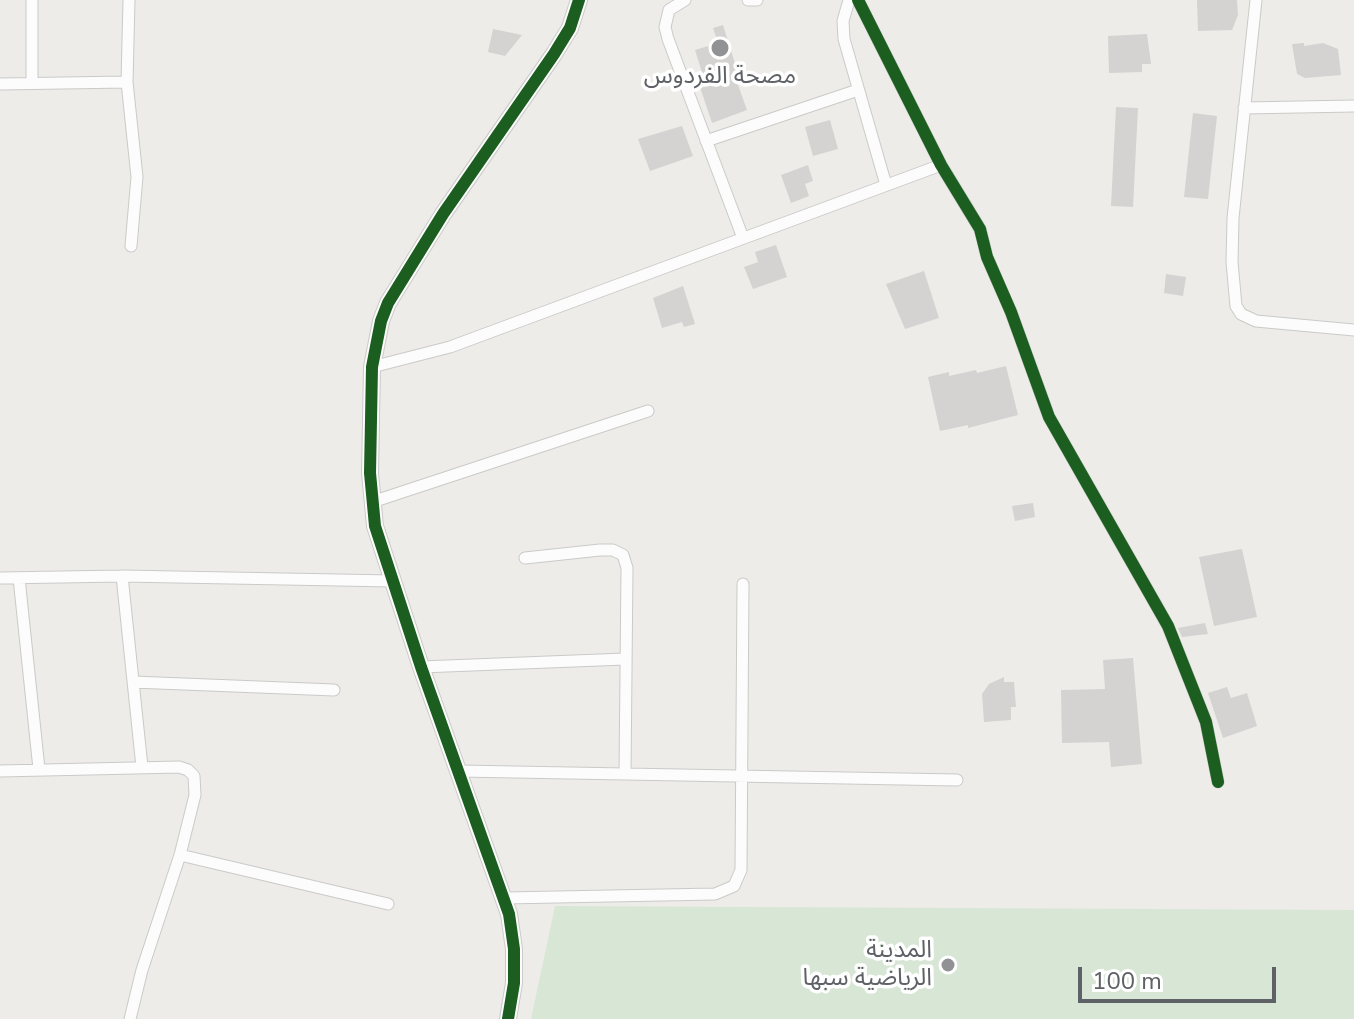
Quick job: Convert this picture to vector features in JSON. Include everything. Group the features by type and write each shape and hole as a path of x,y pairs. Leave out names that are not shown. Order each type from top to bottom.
{"street":[{"path":"32,0 32,83"},
{"path":"129,0 127,82 137,177 131,246"},
{"path":"508,1019 514,983 514,932 380,548 372,502 372,367 381,321 388,303 443,214 554,54 570,28 579,0"},
{"path":"685,0 669,10 665,27 743,238"},
{"path":"748,0 757,0"},
{"path":"849,0 843,30 886,185"},
{"path":"858,0 941,165 980,229 987,257 1049,417 1168,626 1206,722 1218,782"},
{"path":"1256,0 1233,218 1232,262 1236,306 1241,314 1256,321 1354,330"},
{"path":"0,84 127,82"},
{"path":"706,141 858,90"},
{"path":"1244,108 1354,106"},
{"path":"372,367 450,347 941,165"},
{"path":"372,502 648,411"},
{"path":"525,558 600,550 613,550 623,555 627,568 625,774"},
{"path":"0,578 122,576 392,581"},
{"path":"122,576 142,767"},
{"path":"19,578 39,769"},
{"path":"504,898 715,894 729,890 738,881 741,870 743,584"},
{"path":"421,667 625,659"},
{"path":"133,682 334,690"},
{"path":"0,771 179,767 194,776 195,795 180,855 142,970 130,1019"},
{"path":"459,771 957,780"},
{"path":"180,855 388,904"}],"green space":[{"name":"المدينة الرياضية سبها","path":"555,906 1354,910 1354,1019 531,1019"}],"building":[{"path":"1197,0 1237,0 1238,15 1232,30 1198,31"},
{"path":"723,25 737,70 733,71 747,110 712,123 699,84 705,82 695,50 718,43 713,28"},
{"path":"493,29 522,35 505,56 488,52"},
{"path":"1147,34 1151,64 1142,64 1142,72 1109,73 1108,36"},
{"path":"1304,43 1304,46 1323,43 1338,49 1341,75 1305,78 1297,74 1292,44"},
{"path":"1116,107 1138,108 1133,207 1111,206"},
{"path":"1193,113 1217,116 1208,199 1184,197"},
{"path":"830,120 838,149 813,156 805,127"},
{"path":"682,126 693,156 650,171 638,139"},
{"path":"808,165 813,181 805,184 809,196 791,203 781,175"},
{"path":"776,245 787,277 753,289 744,267 758,262 755,252"},
{"path":"924,271 939,318 905,329 886,284"},
{"path":"1166,274 1186,277 1183,296 1164,293"},
{"path":"683,286 695,324 684,327 682,322 662,328 653,298"},
{"path":"1006,366 1018,415 968,428 968,425 940,431 928,377 949,372 949,376 976,370 977,373"},
{"path":"1033,503 1035,517 1015,521 1012,506"},
{"path":"1242,549 1257,617 1214,626 1199,557"},
{"path":"1205,623 1208,634 1182,637 1178,628"},
{"path":"1133,658 1142,764 1111,767 1109,742 1062,743 1061,690 1105,689 1103,660"},
{"path":"1004,677 1004,682 1014,682 1016,707 1011,707 1011,720 984,722 982,694 989,684"},
{"path":"1227,687 1231,698 1247,693 1257,726 1223,738 1208,693"}],"cycle path":[{"path":"508,1019 514,983 514,949 509,914 421,667 375,526 370,473 372,367 381,321 388,303 443,214 554,54 570,28 579,0"},
{"path":"858,0 941,165 980,229 987,257 1011,312 1049,417 1168,626 1206,722 1218,782"}],"place":[{"name":"مصحة الفردوس","path":"720,48"},
{"name":"المدينة الرياضية سبها","path":"948,965"}]}
